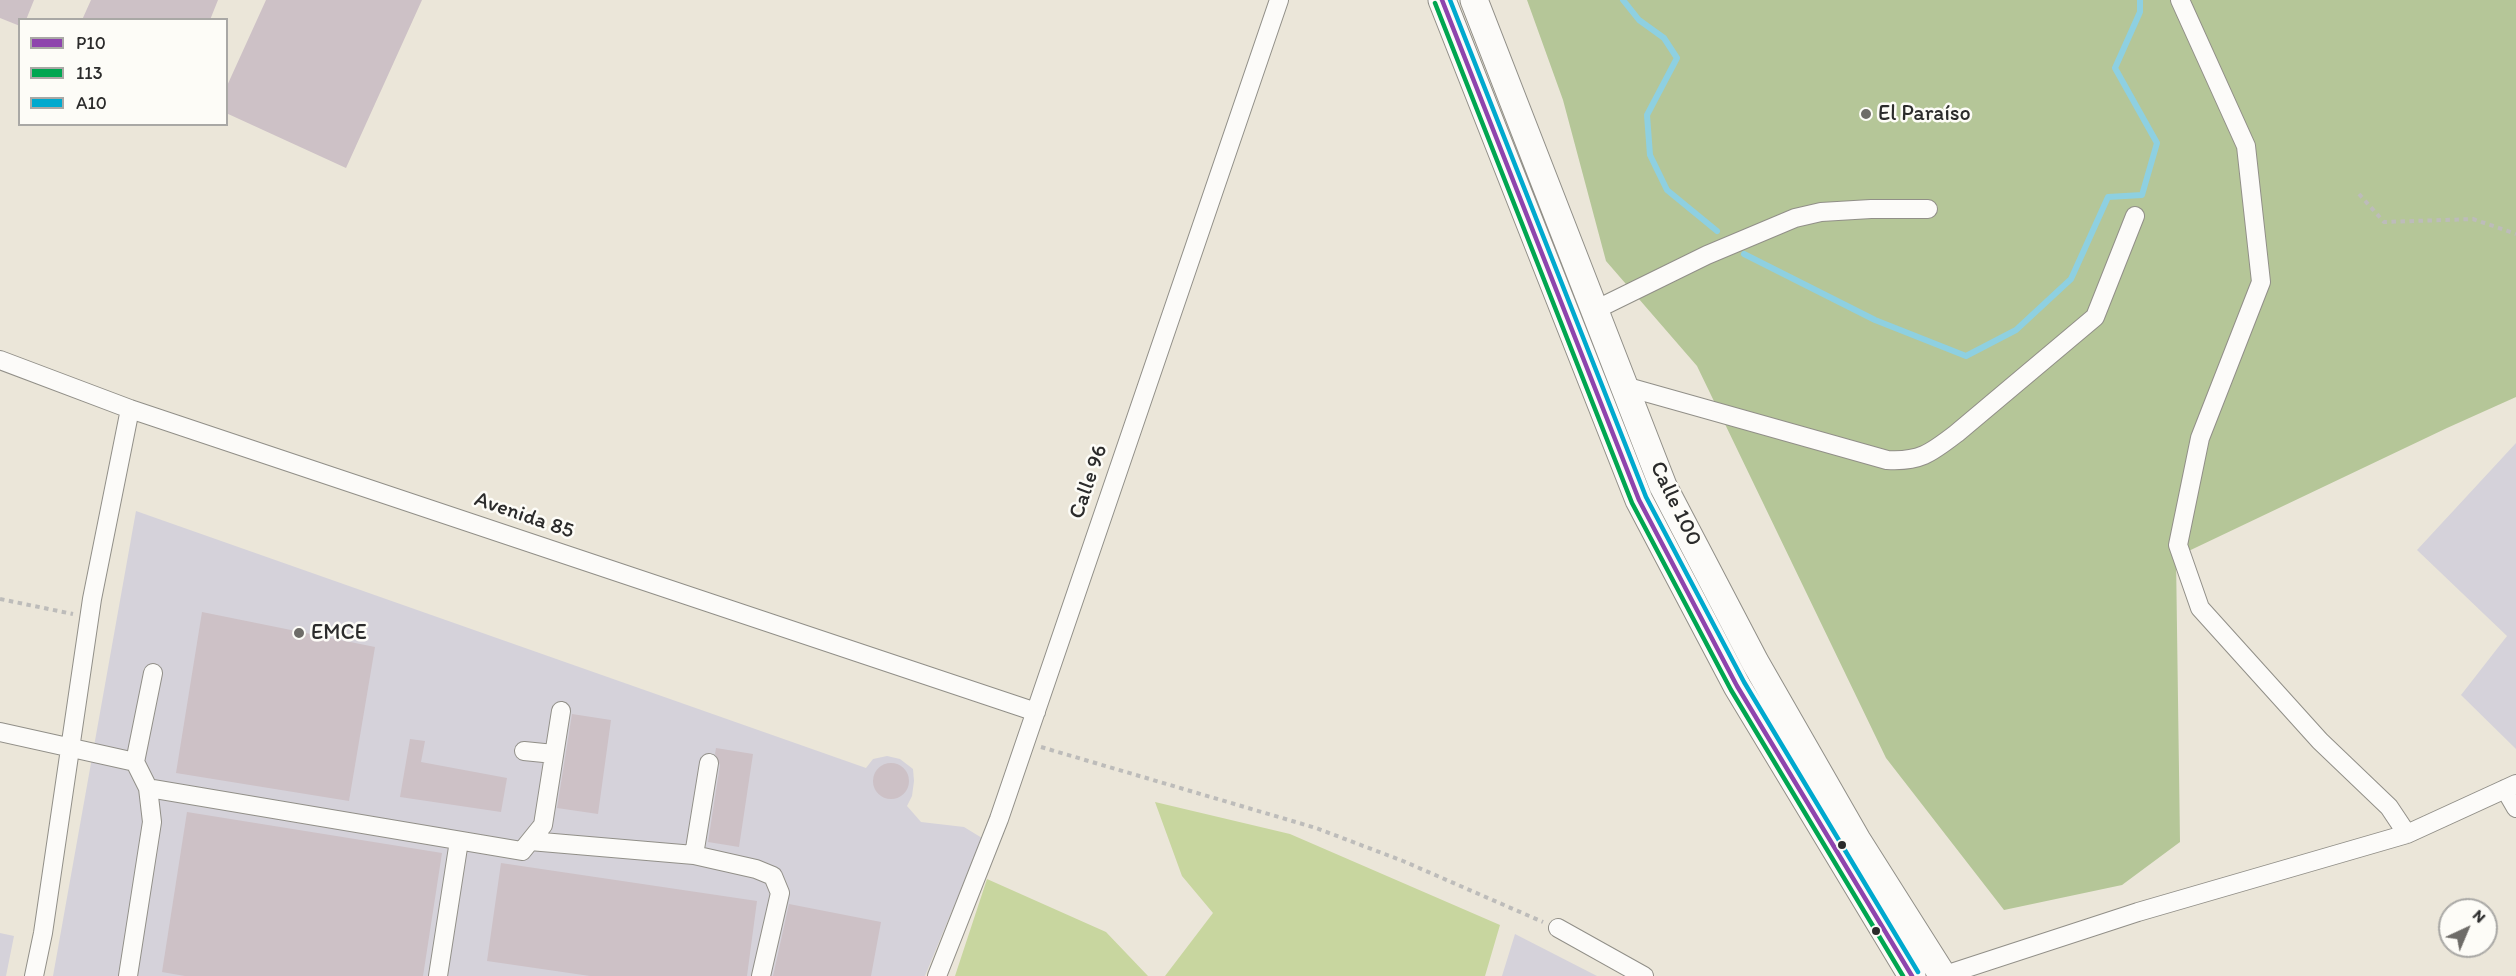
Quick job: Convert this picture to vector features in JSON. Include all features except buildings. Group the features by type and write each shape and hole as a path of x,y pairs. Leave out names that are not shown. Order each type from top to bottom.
{"highway":[{"name":"Calle 100","path":"1442,0 1639,500 1737,686 1912,976"},
{"name":"Calle 100","path":"1474,0 1663,486 1755,662 1857,840 1942,976"}],"street":[{"name":"Calle 96","path":"937,976 999,819 1026,742 1279,0"},
{"path":"2180,0 2246,146 2261,282 2200,438 2178,545 2200,608 2320,741 2388,807 2407,834"},
{"path":"1595,310 1707,255 1795,218 1821,212 1928,209"},
{"path":"1624,386 1887,460 1920,459 1949,439 2095,317 2113,278 2135,216"},
{"name":"Avenida 85","path":"0,360 130,409 1036,712"},
{"path":"34,976 43,933 90,618 130,409"},
{"path":"128,976 152,822 148,788 135,762 153,673"},
{"path":"148,788 522,851 543,825 561,711"},
{"path":"0,732 135,762"},
{"path":"524,751 554,754"},
{"path":"694,855 709,763"},
{"path":"1942,976 2138,912 2407,834 2510,787 2516,808"},
{"path":"438,976 459,841"},
{"path":"530,841 694,855 756,868 773,876 780,893 761,976"},
{"path":"1558,928 1644,976"}],"path":[{"path":"2359,194 2384,222 2474,219 2516,234"},
{"path":"0,599 90,618"},
{"path":"1026,742 1316,828 1402,861 1558,928"}],"shaded area":[{"path":"2516,443 2516,749 2461,695 2507,636 2417,550"},
{"name":"EMCE","path":"136,511 866,768 873,759 887,756 900,759 913,769 912,796 907,806 921,822 964,827 982,838 925,976 53,976"},
{"path":"0,933 14,936 6,976 0,976"},
{"path":"1515,934 1597,976 1502,976"}],"green space":[{"path":"1527,0 2516,0 2516,397 2176,557 2180,842 2122,885 2004,910 1886,758 1697,366 1606,261 1563,100"},
{"path":"1155,802 1290,834 1500,925 1485,976 1165,976 1213,913 1182,876"},
{"path":"987,879 1106,932 1148,976 955,976"}],"waterway":[{"path":"1623,0 1639,20 1664,38 1677,58 1647,115 1650,155 1667,190 1717,231"},
{"path":"1744,254 1875,320 1966,356 2016,330 2071,279 2108,197 2142,195 2157,143 2115,68 2140,12 2140,0"}],"transit line":[{"name":"P10","path":"1442,0 1639,500 1737,686 1912,976"},
{"name":"A10","path":"1450,0 1646,497 1744,682 1918,972"},
{"name":"113","path":"1435,3 1632,503 1731,690 1903,976"}],"place":[{"name":"El Paraíso","path":"1866,114"},
{"name":"EMCE","path":"299,633"}]}
